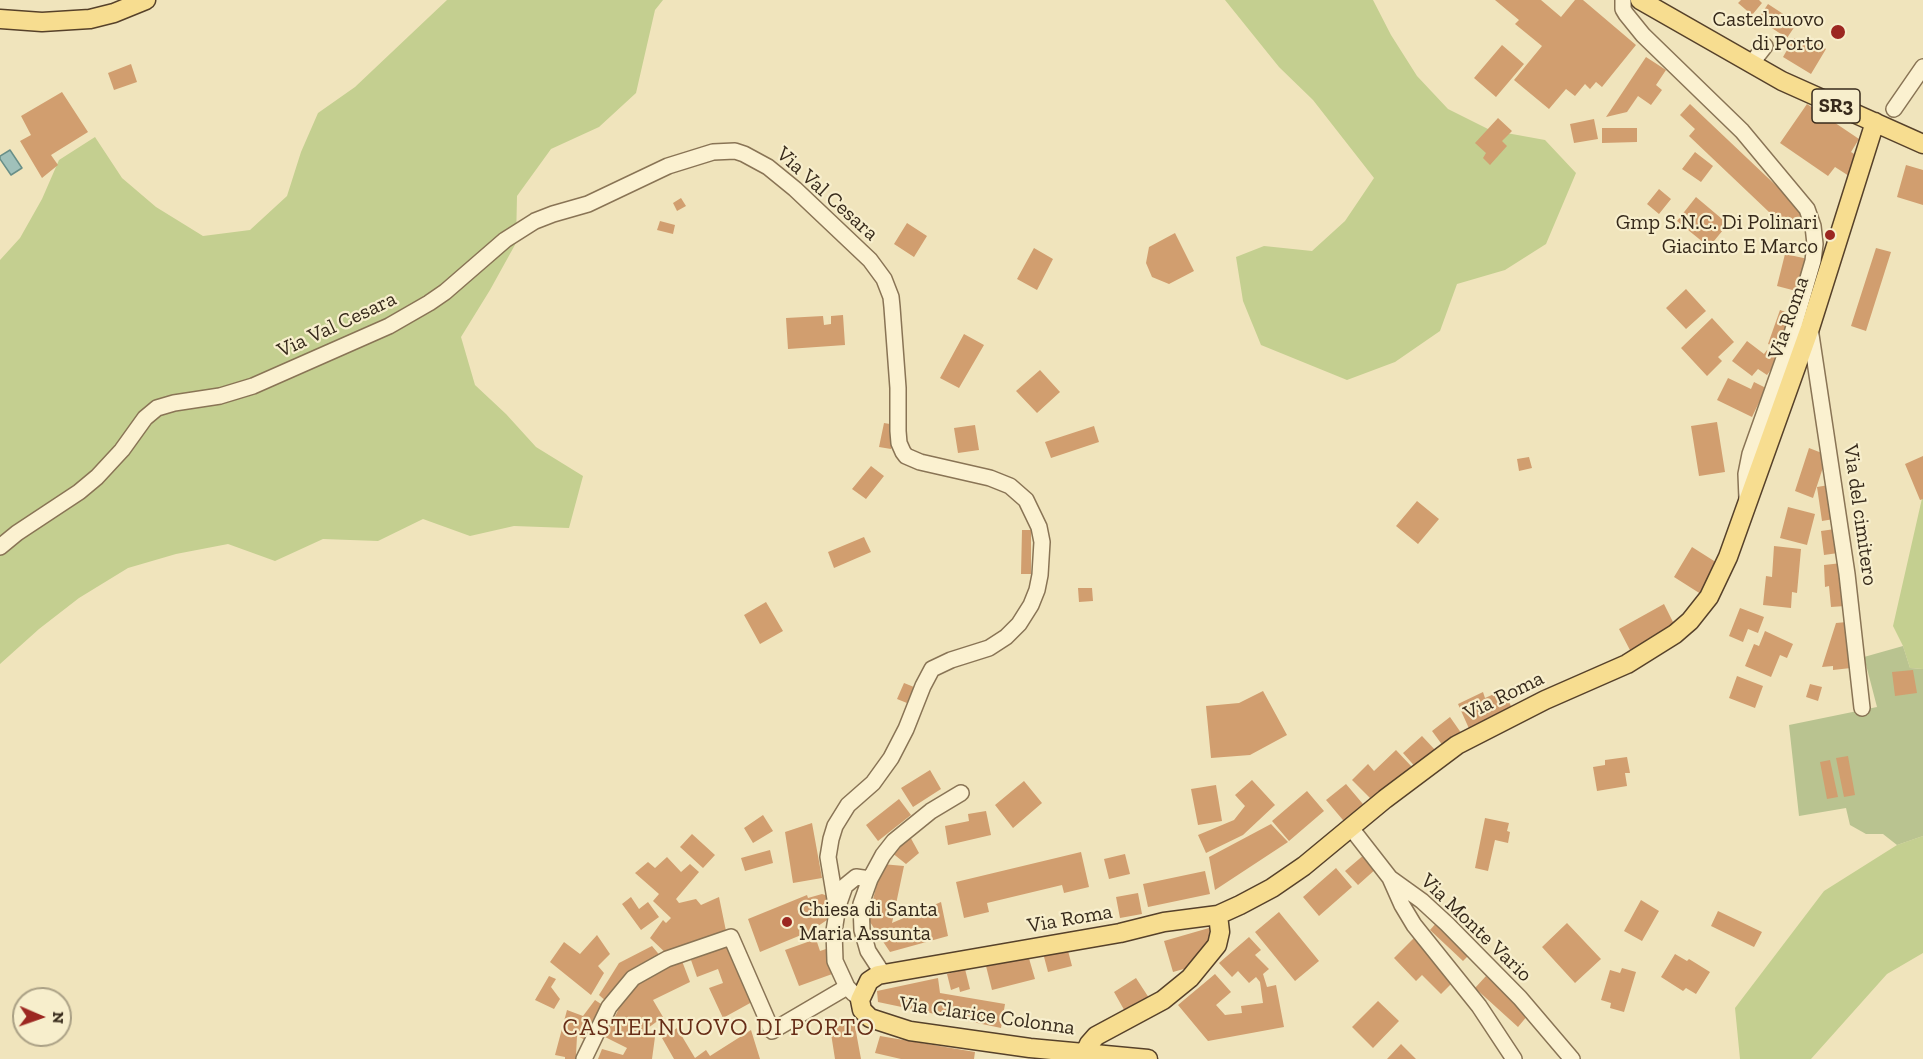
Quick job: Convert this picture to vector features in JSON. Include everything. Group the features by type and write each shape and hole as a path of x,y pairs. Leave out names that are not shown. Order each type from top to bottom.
{"main road":[{"path":"0,19 42,22 90,19 114,14 146,0"},
{"name":"SR3","path":"1640,0 1804,92 1923,144"},
{"name":"Via Roma","path":"883,974 1120,933 1164,922 1218,915 1282,882 1410,779 1457,745 1545,700 1627,664 1675,634 1695,615 1713,590 1722,572 1810,328 1875,122"},
{"path":"1085,1053 1096,1036 1163,1000 1190,978 1216,945 1220,932 1218,915"},
{"path":"860,1000 869,981 883,974"},
{"name":"Via Clarice Colonna","path":"860,1000 862,1010 870,1018 910,1031 1030,1053 1085,1053 1148,1059"}],"street":[{"path":"1623,0 1623,9 1643,36 1742,131 1807,209 1813,226 1815,251 1799,311 1749,459 1746,479 1747,505"},
{"path":"1751,64 1765,46"},
{"path":"1894,110 1923,67"},
{"name":"Via Val Cesara","path":"0,547 97,477 122,450 145,418 157,408 220,396 253,386 389,326 437,298 505,240 535,221 588,204 668,166 713,152 735,151 744,154 768,168 795,189 870,260 884,279 892,307 898,388 899,443 906,456 920,462 990,478 1010,486 1026,500 1034,514 1042,542 1037,590 1019,624 1006,638 989,648 951,660 932,669 922,686 906,729 891,758 873,783 848,805 836,826 828,857 837,911"},
{"name":"Via del cimitero","path":"1810,328 1844,551 1862,708"},
{"path":"883,974 868,951 862,930 861,904 870,879 883,855 894,841 931,812 961,793"},
{"name":"Via Monte Vario","path":"1351,828 1390,878 1422,901 1447,924 1520,999 1572,1059"},
{"path":"860,1000 847,987 837,966 834,951 837,911 845,886 856,877 870,879"},
{"path":"1390,878 1414,925 1479,1006 1514,1059"},
{"path":"584,1059 609,1007 633,978 667,959 730,937 772,1031 847,987"}],"green space":[{"path":"447,0 663,0 655,10 636,93 599,127 551,149 517,196 516,243 461,337 475,385 536,447 583,476 569,528 514,526 470,536 423,519 378,541 323,539 275,561 228,544 176,554 128,568 79,598 39,629 0,664 0,260 20,238 42,199 59,160 95,137 122,178 156,207 203,236 250,230 287,196 301,152 318,113 355,87"},
{"path":"1225,0 1373,0 1391,35 1417,76 1448,109 1490,130 1545,140 1576,173 1546,244 1505,270 1457,284 1440,331 1395,362 1347,380 1261,345 1243,301 1236,257 1264,246 1312,251 1345,221 1374,178 1313,100 1279,67"},
{"path":"1923,494 1923,669 1910,668 1893,626"},
{"path":"1903,646 1910,668 1923,669 1923,836 1897,845 1883,834 1866,834 1850,825 1846,808 1799,816 1789,725 1877,707 1864,657"},
{"path":"1923,836 1923,953 1887,974 1811,1059 1740,1059 1735,1008 1824,891 1897,845"}],"water":[{"path":"10,150 22,168 11,175 0,159 0,156"}],"building":[{"path":"1495,0 1541,0 1561,17 1575,0 1583,0 1636,45 1602,87 1596,82 1590,89 1585,84 1575,96 1566,89 1549,109 1514,80 1542,46 1515,24 1519,20"},
{"path":"1741,0 1759,0 1762,3 1752,15 1738,3"},
{"path":"1768,4 1797,23 1787,38 1758,19"},
{"path":"1794,38 1809,47 1813,41 1826,49 1811,74 1783,57"},
{"path":"1502,45 1524,64 1496,97 1474,78"},
{"path":"1646,57 1666,70 1656,85 1662,90 1651,105 1638,96 1627,112 1606,117"},
{"path":"131,64 137,82 114,90 108,73"},
{"path":"62,92 88,132 51,155 58,165 42,178 20,141 31,135 21,116"},
{"path":"1690,104 1805,213 1789,231 1689,136 1695,129 1680,115"},
{"path":"1807,104 1859,139 1851,152 1861,158 1849,176 1835,167 1828,176 1780,143"},
{"path":"1498,118 1512,131 1502,141 1507,146 1490,165 1483,158 1486,153 1475,143"},
{"path":"1594,119 1598,139 1574,143 1570,124"},
{"path":"1602,128 1637,128 1637,142 1602,143"},
{"path":"1695,152 1713,166 1701,182 1682,169"},
{"path":"1906,165 1923,170 1923,205 1897,197"},
{"path":"1659,189 1671,199 1659,214 1647,204"},
{"path":"1696,197 1728,224 1709,247 1677,221"},
{"path":"681,198 686,206 677,211 673,203"},
{"path":"660,221 675,225 673,234 657,230"},
{"path":"907,223 927,236 914,257 894,244"},
{"path":"1175,233 1194,271 1169,284 1152,277 1146,263 1149,247"},
{"path":"1034,248 1053,259 1037,290 1017,279"},
{"path":"1876,248 1891,252 1866,331 1851,326"},
{"path":"1785,254 1808,259 1800,292 1777,286"},
{"path":"1686,289 1706,311 1686,329 1666,308"},
{"path":"1780,310 1794,315 1782,349 1768,344"},
{"path":"843,315 845,345 788,349 786,318 823,316 824,325 831,324 831,316"},
{"path":"1712,318 1734,342 1718,357 1722,361 1707,376 1681,348"},
{"path":"964,334 984,345 959,388 940,378"},
{"path":"1747,341 1764,354 1767,350 1779,359 1767,375 1758,369 1752,376 1732,361"},
{"path":"1040,370 1060,392 1037,413 1016,391"},
{"path":"1728,378 1751,389 1754,382 1766,388 1752,417 1717,400"},
{"path":"1717,422 1725,472 1699,476 1691,426"},
{"path":"884,423 896,425 891,449 879,447"},
{"path":"975,425 979,450 958,453 954,428"},
{"path":"1094,426 1099,442 1051,458 1045,442"},
{"path":"1809,448 1827,455 1813,498 1795,491"},
{"path":"1923,456 1923,499 1920,500 1905,464"},
{"path":"1529,457 1532,468 1519,471 1517,459"},
{"path":"871,466 884,476 866,499 852,489"},
{"path":"1829,485 1834,519 1822,521 1817,487"},
{"path":"1417,501 1439,519 1418,544 1396,526"},
{"path":"1788,507 1815,514 1807,545 1780,538"},
{"path":"1835,529 1838,553 1824,555 1821,531"},
{"path":"1022,530 1031,530 1031,574 1021,574"},
{"path":"864,537 871,552 834,568 828,552"},
{"path":"1774,546 1801,549 1797,593 1792,592 1791,608 1763,605 1766,576 1772,577"},
{"path":"1692,547 1722,566 1704,596 1674,577"},
{"path":"1842,563 1845,606 1831,607 1829,586 1825,587 1824,565"},
{"path":"1078,588 1092,588 1093,601 1079,602"},
{"path":"766,602 783,631 760,644 744,615"},
{"path":"1664,604 1676,628 1631,652 1619,629"},
{"path":"1740,608 1764,617 1758,633 1748,629 1743,642 1729,636"},
{"path":"1847,622 1851,668 1833,670 1833,666 1822,667 1836,623"},
{"path":"1765,631 1793,644 1787,658 1780,655 1771,677 1745,666 1754,644 1759,646"},
{"path":"1913,670 1917,693 1895,696 1892,672"},
{"path":"1737,676 1763,686 1755,708 1729,698"},
{"path":"904,683 914,687 907,703 897,699"},
{"path":"1810,684 1822,687 1818,701 1806,697"},
{"path":"1503,690 1514,712 1471,733 1458,704 1483,692 1485,698"},
{"path":"1263,691 1287,735 1250,755 1211,758 1206,706 1239,703"},
{"path":"1450,717 1464,737 1446,750 1432,731"},
{"path":"1422,736 1437,752 1418,770 1403,753"},
{"path":"1396,750 1412,767 1374,802 1352,780 1368,764 1374,771"},
{"path":"1848,756 1855,795 1844,797 1836,758"},
{"path":"1627,757 1630,773 1625,773 1627,786 1597,791 1593,767 1605,765 1605,760"},
{"path":"1830,760 1838,797 1827,799 1820,762"},
{"path":"930,770 941,789 913,807 901,788"},
{"path":"1252,780 1275,805 1243,835 1206,853 1198,835 1234,820 1245,806 1235,795"},
{"path":"1024,781 1042,803 1013,828 995,805"},
{"path":"1346,784 1368,810 1348,826 1326,800"},
{"path":"1216,785 1222,821 1198,825 1191,789"},
{"path":"1307,791 1324,811 1289,841 1272,821"},
{"path":"899,799 911,815 878,841 866,825"},
{"path":"986,811 991,835 948,845 945,826 969,821 968,814"},
{"path":"763,815 773,831 753,843 744,828"},
{"path":"1485,818 1509,823 1507,831 1510,832 1508,843 1495,840 1488,871 1475,868"},
{"path":"812,823 822,878 793,883 785,832"},
{"path":"1271,824 1288,842 1215,890 1209,857"},
{"path":"908,833 919,853 906,864 891,852"},
{"path":"692,834 715,855 703,868 680,847"},
{"path":"770,850 773,863 745,871 741,858"},
{"path":"1081,852 1089,887 1064,893 1062,885 987,903 989,912 964,918 956,882"},
{"path":"1125,854 1130,874 1109,879 1104,859"},
{"path":"1365,854 1377,868 1358,885 1345,871"},
{"path":"667,857 681,872 690,864 699,872 676,899 679,903 696,899 701,905 719,897 726,931 697,946 669,956 650,938 663,920 666,923 671,918 653,901 659,894 635,873 648,862 655,868"},
{"path":"882,864 904,866 892,923 941,902 948,936 890,952 868,919"},
{"path":"1336,868 1352,887 1319,916 1303,897"},
{"path":"1205,871 1210,894 1148,907 1143,884"},
{"path":"1138,893 1142,914 1120,918 1116,897"},
{"name":"Chiesa di Santa Maria Assunta","path":"822,894 828,896 830,913 827,920 818,928 760,952 748,919 807,895 808,898"},
{"path":"631,897 639,909 648,902 659,917 641,930 622,904"},
{"path":"1641,900 1659,911 1642,941 1624,931"},
{"path":"1718,911 1762,932 1754,947 1711,926"},
{"path":"1279,912 1319,961 1295,981 1255,932"},
{"path":"1438,921 1471,953 1463,961 1430,930"},
{"path":"1567,923 1601,959 1575,983 1542,947"},
{"path":"1209,928 1214,944 1198,965 1173,972 1164,941"},
{"path":"597,935 610,954 598,966 604,973 591,995 550,962 564,942 580,954"},
{"path":"1249,937 1261,950 1255,955 1269,969 1263,974 1267,987 1276,985 1284,1027 1208,1041 1178,1005 1215,974 1231,992 1216,1005 1225,1015 1242,1013 1241,1006 1263,1003 1260,982 1256,977 1249,983 1238,971 1232,977 1219,963"},
{"path":"1415,937 1456,979 1441,994 1422,975 1416,981 1394,958"},
{"path":"816,939 820,951 826,949 835,973 799,986 785,950"},
{"path":"729,945 752,1002 723,1018 709,988 723,983 718,969 697,977 691,960"},
{"path":"652,946 662,958 608,1003 599,995 619,963"},
{"path":"1067,947 1072,966 1048,972 1043,953"},
{"path":"1675,954 1687,961 1689,959 1710,972 1696,994 1686,988 1683,991 1661,977"},
{"path":"1028,955 1035,979 992,990 986,966"},
{"path":"682,961 690,982 653,1000 663,1017 648,1028 655,1037 652,1059 598,1059 602,1049 623,1055 627,1048 605,1037 627,992 643,977"},
{"path":"1622,968 1636,972 1624,1012 1610,1008 1611,1003 1601,1000 1610,970 1620,973"},
{"path":"965,969 970,989 960,992 959,987 951,990 947,974"},
{"path":"549,976 556,979 551,987 560,999 554,1009 535,1000"},
{"path":"1486,976 1528,1015 1518,1027 1475,988"},
{"path":"938,978 940,993 1005,1004 1001,1028 878,1002 877,991"},
{"path":"1136,978 1151,1001 1127,1015 1114,992"},
{"path":"595,1000 607,1008 588,1041 577,1036 576,1055 585,1059 565,1059 565,1057 555,1055 567,1010 583,1016"},
{"path":"1378,1001 1399,1021 1373,1048 1352,1027"},
{"path":"854,1021 861,1059 835,1059 830,1027"},
{"path":"677,1028 695,1058 706,1050 710,1056 751,1030 760,1059 674,1059 662,1038"},
{"path":"880,1036 975,1052 974,1059 901,1059 875,1053"},
{"path":"1401,1044 1416,1059 1387,1059"}],"place":[{"name":"Castelnuovo di Porto","path":"1838,32"},
{"name":"Gmp S.N.C. Di Polinari Giacinto E Marco","path":"1830,235"},
{"name":"Chiesa di Santa Maria Assunta","path":"787,922"}],"district":[{"name":"CASTELNUOVO DI PORTO","path":"719,1028"}]}
